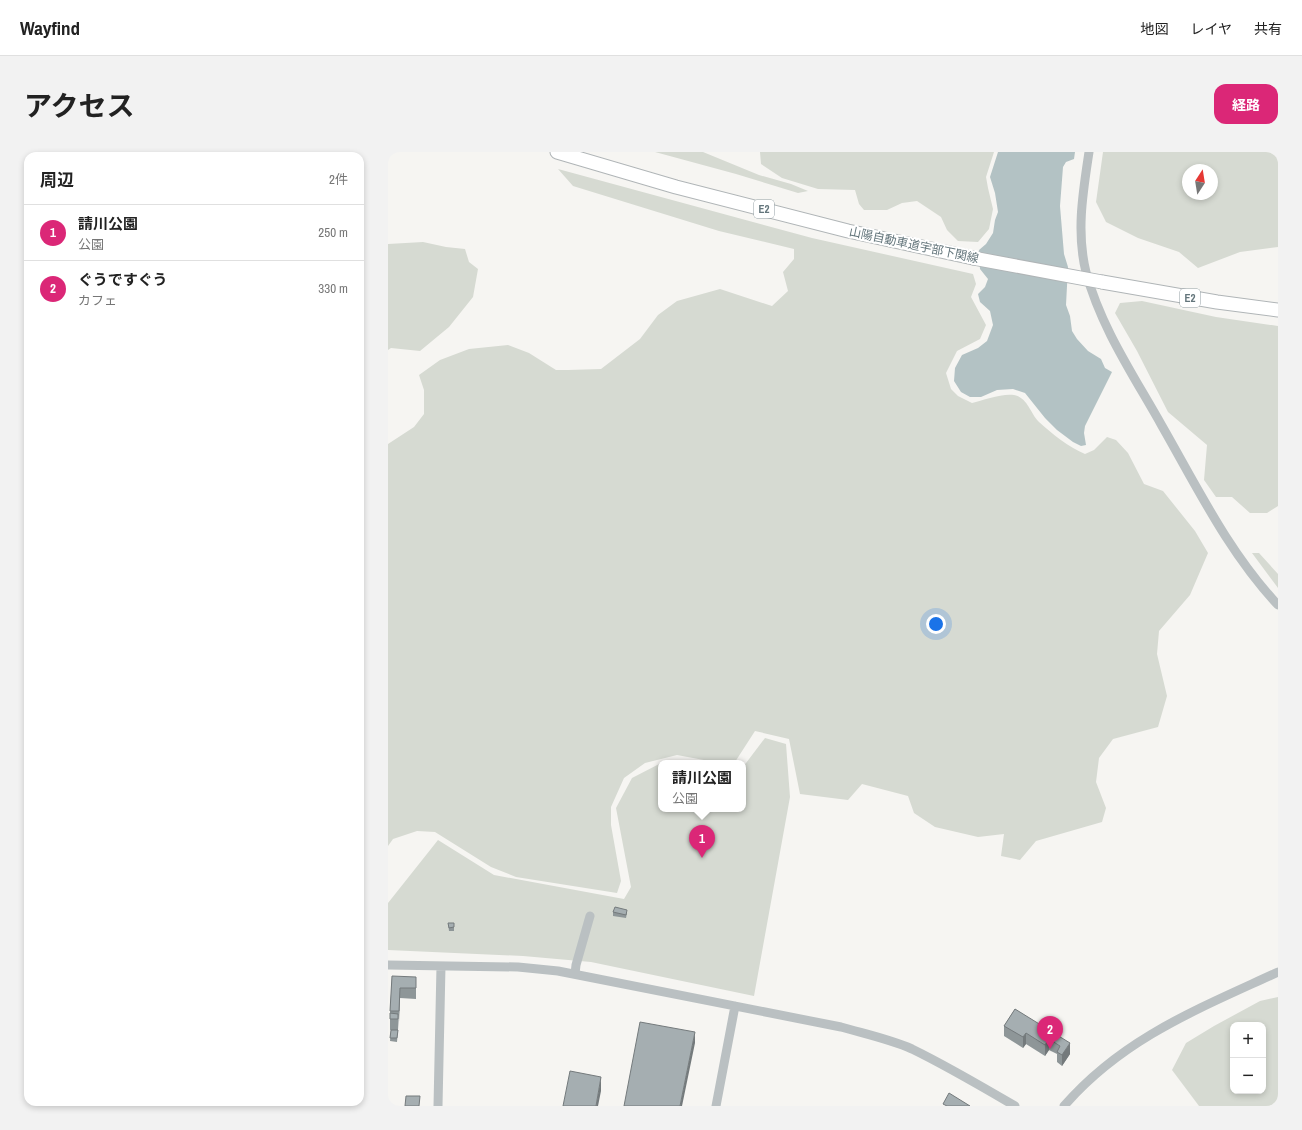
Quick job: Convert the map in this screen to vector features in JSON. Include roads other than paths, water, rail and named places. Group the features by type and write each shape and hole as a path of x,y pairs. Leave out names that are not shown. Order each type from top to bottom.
{"highway":[{"name":"山陽自動車道宇部下関線","path":"557,152 676,187 848,231 974,258 1102,282 1217,302 1278,310"}],"street":[{"path":"1089,152 1081,228 1082,252 1095,302 1122,357 1213,516 1249,571 1278,605"},
{"path":"575,974 576,965 590,916"},
{"path":"388,965 518,968 558,971 841,1027 892,1042 910,1049 949,1068 1015,1106"},
{"path":"438,1106 441,966"},
{"path":"1064,1106 1097,1072 1118,1055 1144,1038 1184,1016 1278,972"},
{"path":"716,1106 735,1006"}],"place":[{"name":"請川公園","path":"702,858"},
{"name":"ぐうですぐう","path":"1050,1049"}]}
